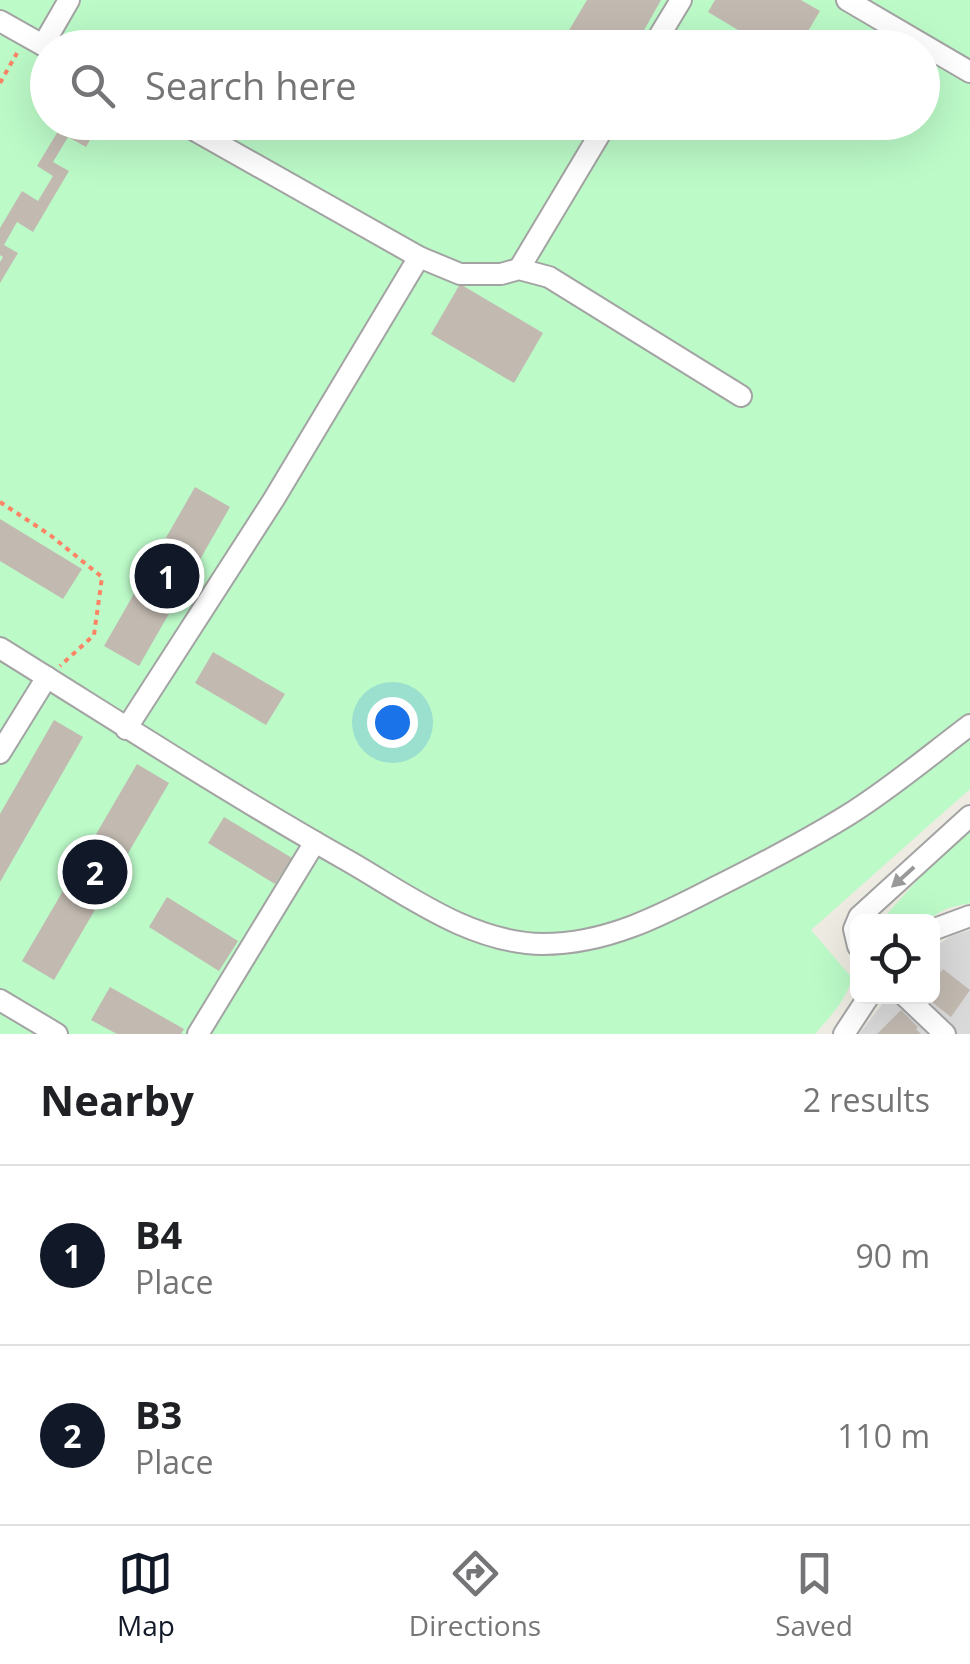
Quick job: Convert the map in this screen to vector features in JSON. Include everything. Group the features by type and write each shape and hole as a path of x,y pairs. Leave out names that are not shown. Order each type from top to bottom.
{"street":[{"path":"48,30 69,0"},
{"path":"663,30 681,0"},
{"path":"848,0 899,30"},
{"path":"0,21 30,38"},
{"path":"940,54 970,72"},
{"path":"212,140 419,257 460,274 501,274 518,269 596,140"},
{"path":"126,729 274,500 419,257"},
{"path":"518,269 550,277 741,396"},
{"path":"0,648 126,729 462,926 500,939 542,944 618,932 659,916 849,814 970,725"},
{"path":"0,753 48,678"},
{"path":"862,914 970,816"},
{"path":"198,1034 315,842"},
{"path":"940,927 970,916"},
{"path":"0,1000 57,1034"},
{"path":"844,1034 863,1004"},
{"path":"913,1004 945,1034"}],"path":[{"path":"0,82 30,52"},
{"path":"0,502 50,535 102,578 94,635 48,678"}],"shaded area":[{"path":"970,930 970,1034 859,1034 883,1004 940,1004 940,943"}],"green space":[{"path":"0,0 970,0 970,789 811,930 850,976 850,986 815,1034 0,1034"},
{"path":"970,828 970,903 937,914 887,914"}],"building":[{"path":"587,0 661,0 644,30 569,30"},
{"path":"715,0 801,0 820,11 809,30 738,30 708,12"},
{"path":"53,140 66,140 53,162 69,171 33,232 17,222 4,245 18,253 0,283 0,228 22,191 38,201 53,176 37,166"},
{"path":"460,284 543,333 514,383 431,334"},
{"path":"195,487 230,507 139,666 104,646"},
{"path":"0,519 82,569 63,599 0,561"},
{"path":"213,652 285,694 266,725 195,683"},
{"path":"54,720 83,737 0,882 0,814"},
{"path":"137,764 169,783 54,980 22,961"},
{"path":"224,817 292,858 275,884 208,843"},
{"path":"167,897 238,941 219,971 149,927"},
{"path":"943,969 970,990 951,1017 934,1004 940,1004"},
{"path":"110,987 184,1029 181,1034 117,1034 91,1020"},
{"path":"901,1010 921,1034 877,1034"}],"place":[{"name":"Β4","path":"167,576"},
{"name":"Β3","path":"95,872"}]}
